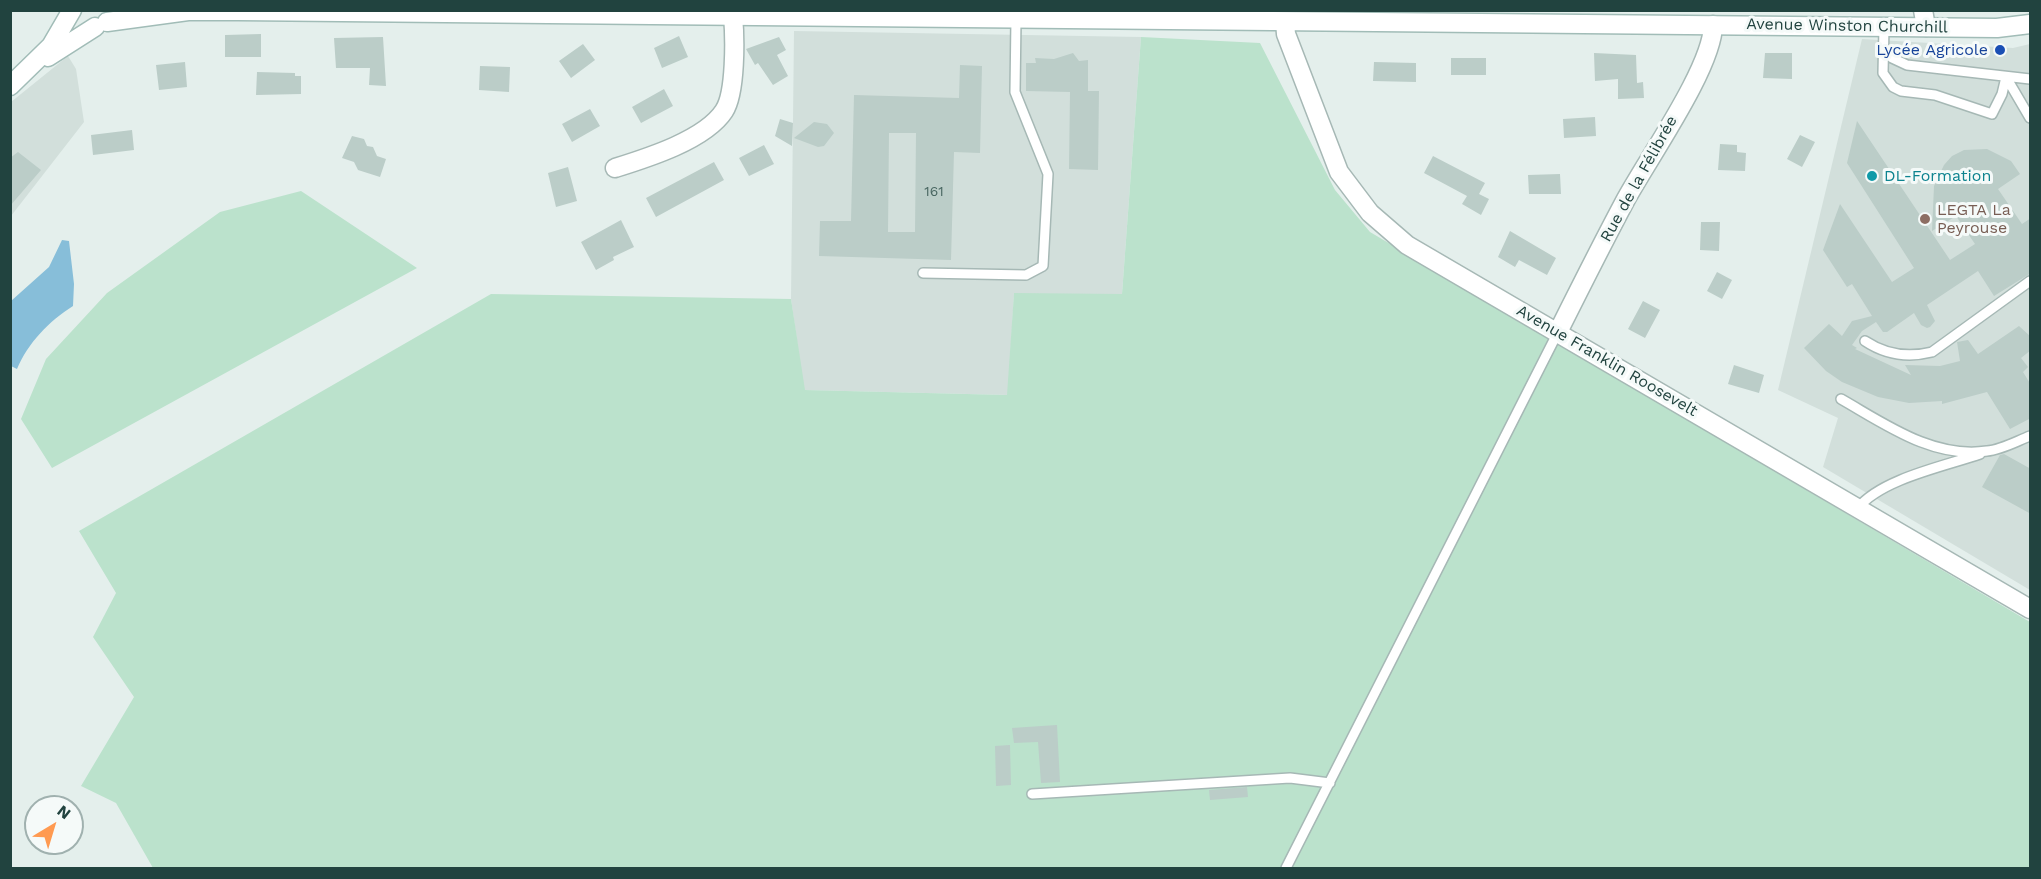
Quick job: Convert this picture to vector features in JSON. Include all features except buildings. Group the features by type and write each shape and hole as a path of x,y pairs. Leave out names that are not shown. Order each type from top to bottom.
{"main road":[{"path":"73,10 82,24 105,20"},
{"name":"Avenue Winston Churchill","path":"34,66 63,30 73,10"},
{"name":"Avenue Winston Churchill","path":"10,86 34,66 105,20 187,11 733,16 830,14 1016,20 1285,22 1512,17 1713,25 1884,27 1925,19 1996,28 2031,24"},
{"path":"615,168 654,156 704,129 724,111 731,83 733,16"},
{"name":"Avenue Franklin Roosevelt","path":"1285,22 1286,34 1339,172 1370,213 1407,245 2031,609"},
{"name":"Rue de la Félibrée","path":"1558,332 1627,198 1655,152 1706,56 1713,36 1713,25"}],"lane":[{"path":"923,273 1026,275 1043,266 1047,174 1015,92 1016,20"},
{"path":"1884,27 1883,73 1893,87 1901,91 1935,95 1992,114 2002,94 2006,77"},
{"path":"1884,48 1892,58 1907,65 2031,80"},
{"path":"2006,77 2031,118"},
{"path":"1865,341 1886,352 1916,356 1932,352 2031,280"},
{"path":"1286,868 1558,332"},
{"path":"1841,399 1922,442 1962,452 1988,452"},
{"path":"1858,508 1864,500 1887,486 2031,436"},
{"path":"1032,794 1290,778 1330,783"}],"shaded area":[{"path":"794,31 1141,37 1122,294 1014,294 1008,395 804,390 791,299"},
{"name":"LEGTA La Peyrouse","path":"1862,39 2013,48 2030,44 2030,590 1823,467 1838,418 1778,390"},
{"path":"68,56 76,69 84,122 11,216 11,102"}],"green space":[{"path":"1141,37 1260,43 1335,190 1370,232 2030,622 2030,868 153,868 116,803 81,786 134,697 93,637 116,593 79,531 491,294 791,299 805,390 1007,395 1014,293 1122,294"},
{"path":"301,191 417,268 52,468 21,419 46,359 107,293 220,212"}],"water":[{"path":"62,240 69,241 74,284 73,306 40,333 27,350 17,369 11,366 11,301 49,267"}],"place":[{"name":"Lycée Agricole","path":"2000,50"},
{"name":"DL-Formation","path":"1872,176"},
{"name":"LEGTA La Peyrouse","path":"1925,219"}]}
